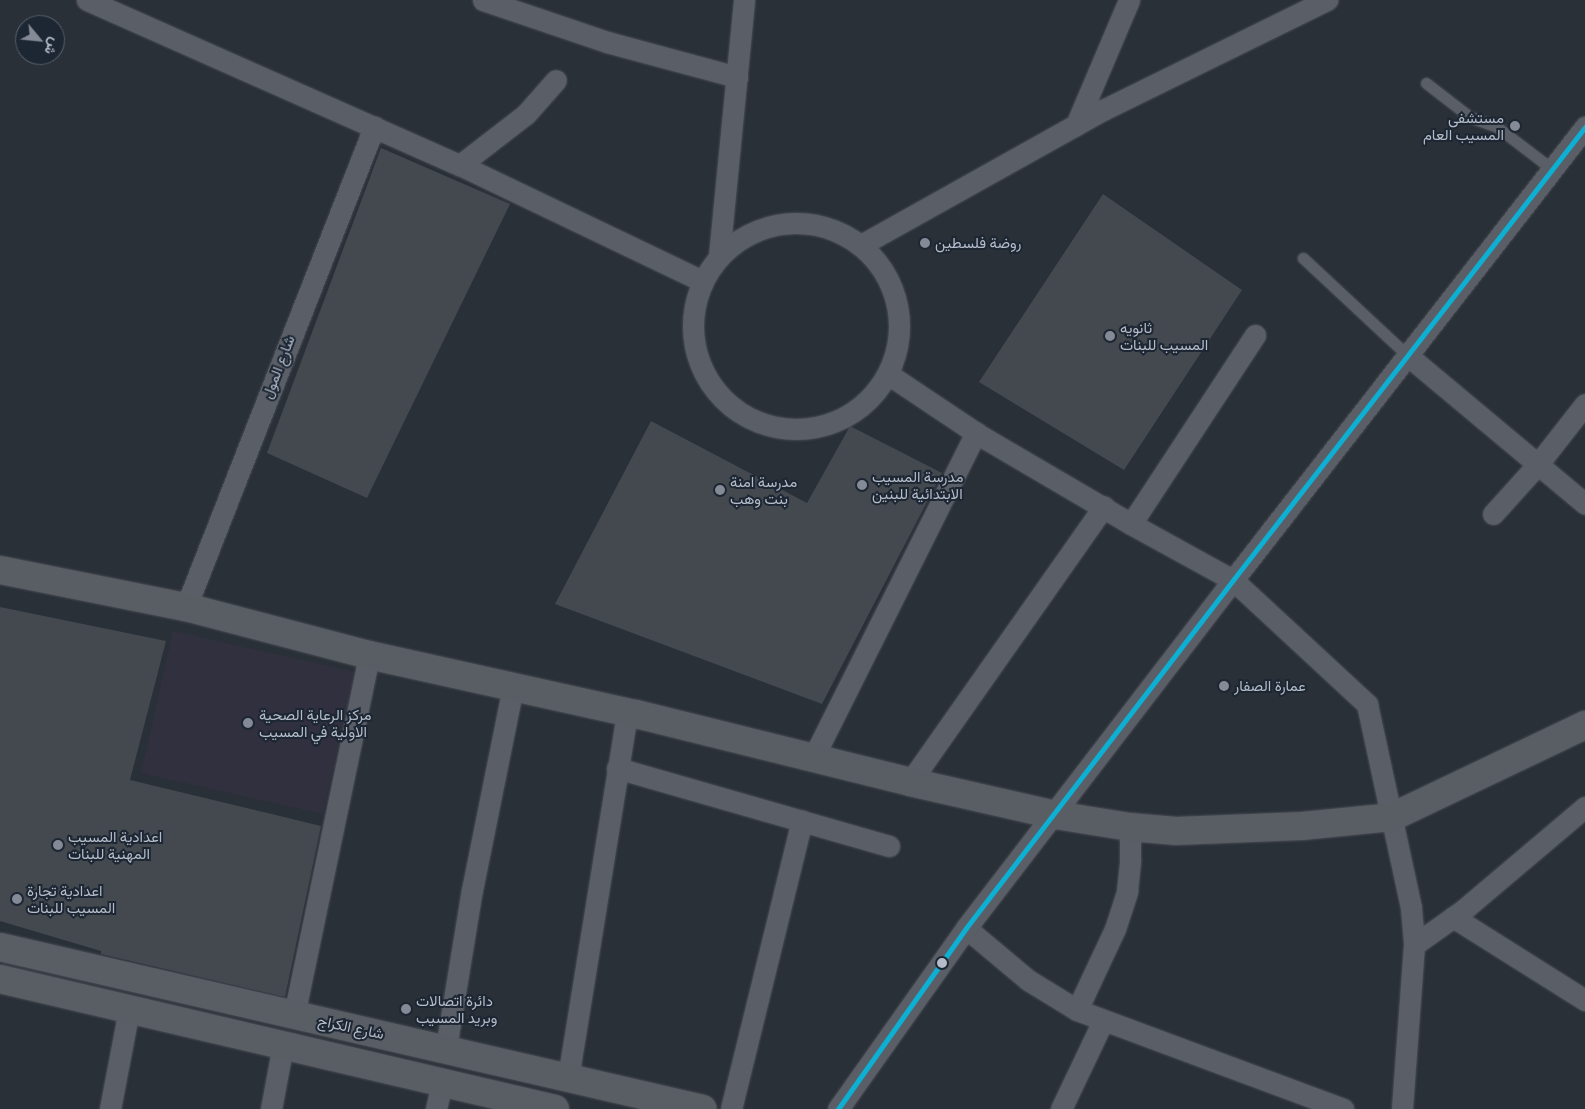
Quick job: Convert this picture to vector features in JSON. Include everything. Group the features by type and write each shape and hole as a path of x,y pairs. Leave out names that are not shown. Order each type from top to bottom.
{"street":[{"path":"86,0 460,165 702,281"},
{"path":"483,0 607,42 737,77"},
{"path":"719,256 744,0"},
{"path":"1076,125 1129,0"},
{"path":"862,245 1076,125 1327,0"},
{"path":"460,165 526,114 556,80"},
{"name":"شارع المول","path":"186,608 302,304 374,127"},
{"path":"838,1109 966,928 1055,815 1233,580 1585,127"},
{"path":"788,222 814,223 839,231 862,245 881,266 894,291 900,319 898,348 888,374 866,403 836,422 801,430 765,426 734,410 709,384 695,351 692,316 702,281 719,256 739,239 763,227 788,222"},
{"path":"1131,524 1255,336"},
{"path":"1407,355 1585,504"},
{"path":"888,374 976,432 1104,506 1131,524 1233,580 1368,704 1411,908 1414,945 1402,1109"},
{"path":"1493,514 1538,464 1585,404"},
{"path":"813,758 976,432"},
{"path":"910,782 1104,506"},
{"path":"0,570 186,608 369,655 627,712 910,782 1055,815 1130,827 1176,831 1302,826 1392,817 1585,725"},
{"path":"294,1015 369,655"},
{"path":"446,1048 472,890 513,686"},
{"path":"568,1078 627,712"},
{"path":"617,768 890,846"},
{"path":"1414,945 1453,917 1585,807"},
{"path":"731,1109 802,821"},
{"path":"1077,1010 1115,929 1127,891 1130,860 1130,827"},
{"path":"1453,917 1585,1000"},
{"path":"966,928 1028,980 1077,1010 1343,1109"},
{"name":"شارع الكراج","path":"0,947 446,1048 702,1109"},
{"path":"0,979 555,1109"},
{"path":"110,1109 129,1009"},
{"path":"1061,1109 1103,1021"},
{"path":"272,1109 283,1045"},
{"path":"436,1109 442,1082"}],"lane":[{"path":"1426,83 1470,117 1497,127 1552,169"},
{"path":"1303,258 1407,355"}],"shaded area":[{"name":"مركز الرعاية الصحية الاولية في المسيب","path":"173,631 355,672 323,814 141,773"}],"building":[{"path":"381,148 510,204 367,498 267,453"},
{"name":"ثانويه المسيب للبنات","path":"1103,194 1242,290 1124,470 979,382"},
{"path":"651,421 807,503 850,426 942,473 822,704 555,604"},
{"path":"0,607 166,641 130,780 321,826 285,997 101,954 101,951 0,921"}],"transit line":[{"path":"838,1109 966,928 1233,580 1585,127"}],"place":[{"name":"مستشفى المسيب العام","path":"1515,126"},
{"name":"روضة فلسطين","path":"925,243"},
{"name":"ثانويه المسيب للبنات","path":"1110,336"},
{"name":"مدرسة المسيب الابتدائية للبنين","path":"862,485"},
{"name":"مدرسة امنة بنت وهب","path":"720,490"},
{"name":"عمارة الصفار","path":"1224,686"},
{"name":"مركز الرعاية الصحية الاولية في المسيب","path":"248,723"},
{"name":"اعدادية المسيب المهنية للبنات","path":"58,845"},
{"name":"اعدادية تجارة المسيب للبنات","path":"17,899"},
{"name":"دائرة اتصالات وبريد المسيب","path":"406,1009"}]}
